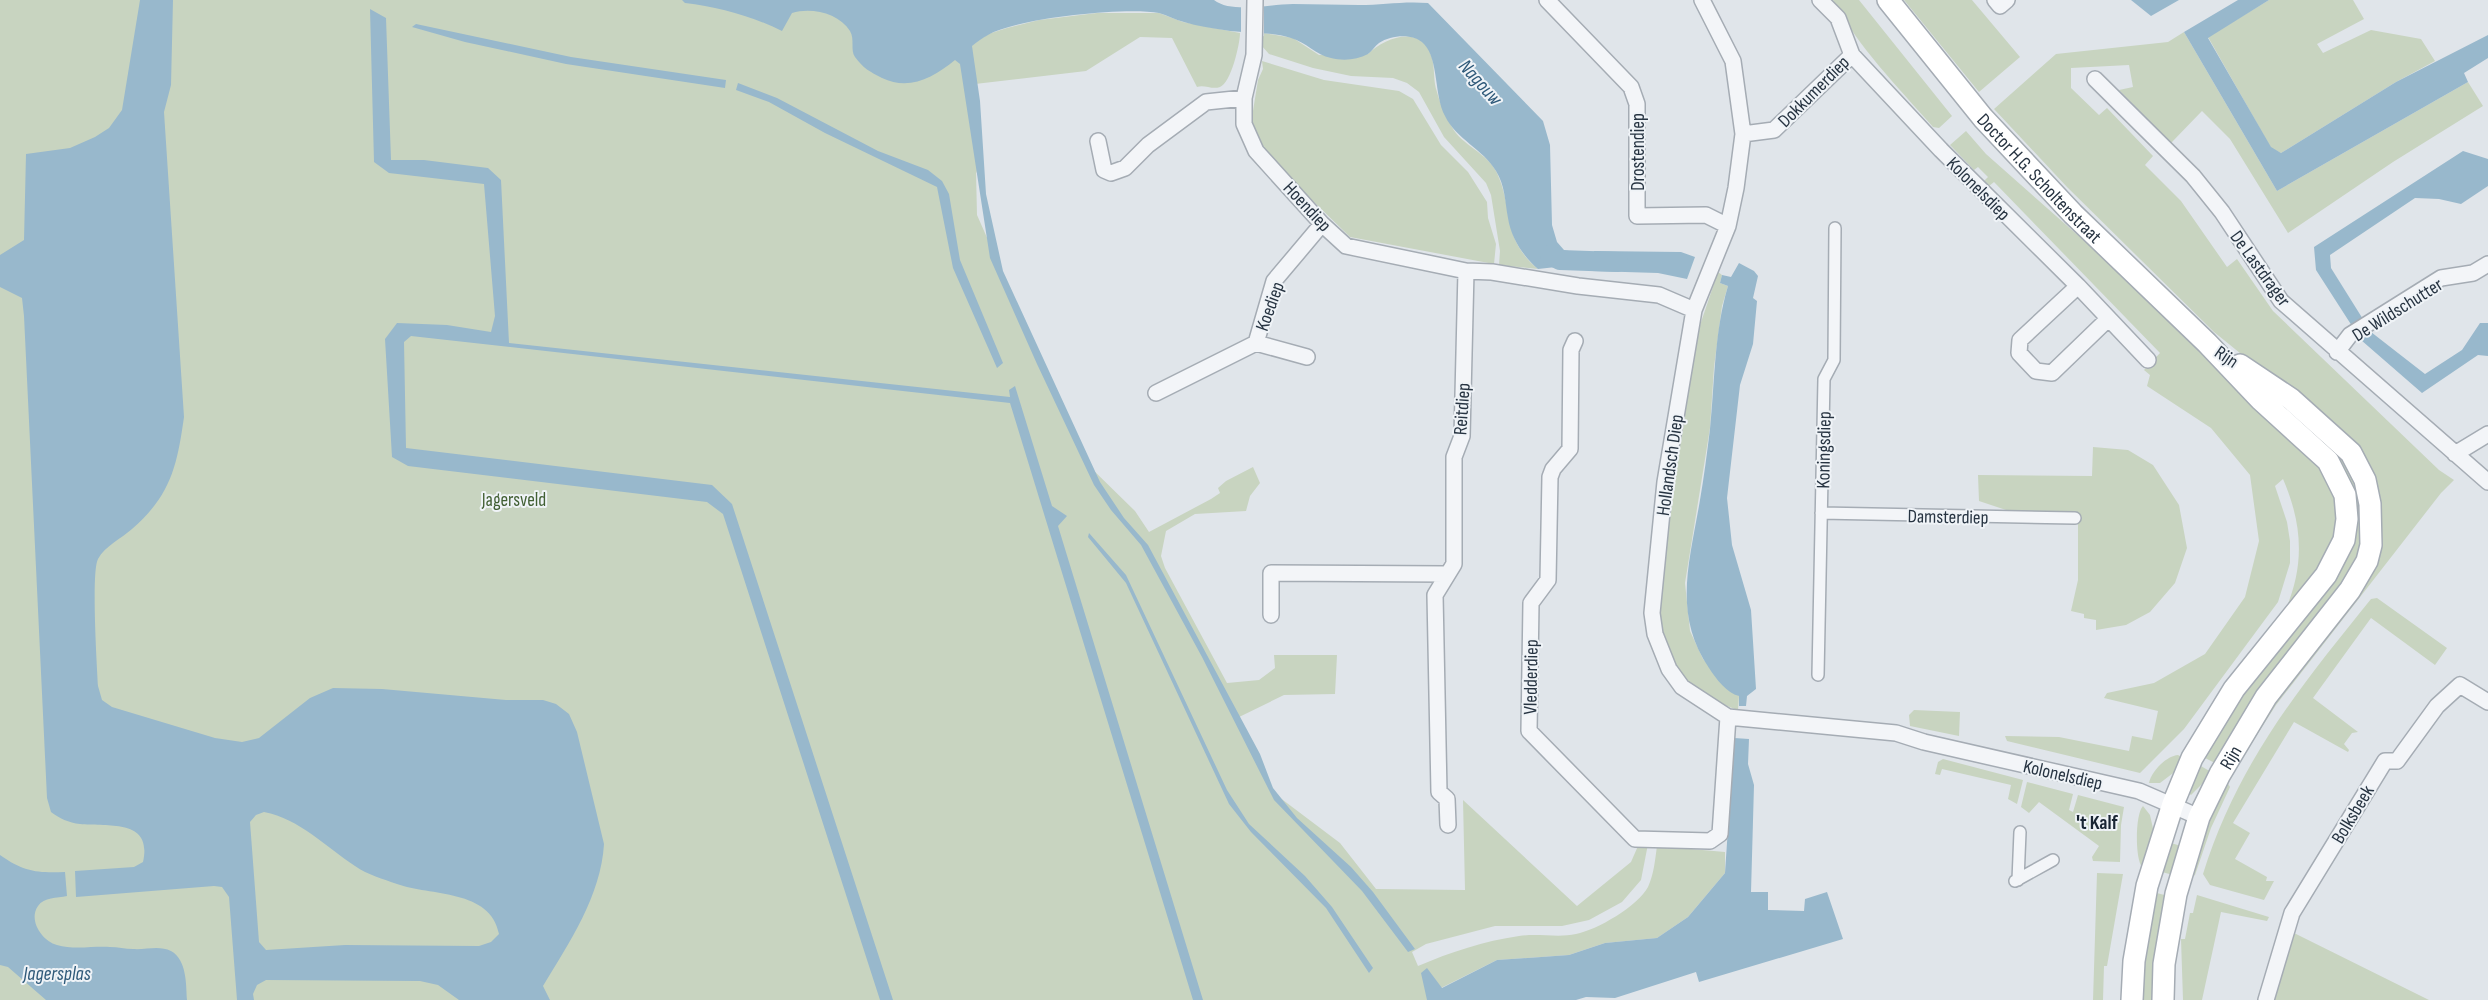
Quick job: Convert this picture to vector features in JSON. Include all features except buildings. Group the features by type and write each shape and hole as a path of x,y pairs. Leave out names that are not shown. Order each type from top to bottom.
{"main road":[{"name":"Doctor H.G. Scholtenstraat","path":"1888,0 1990,124 2074,214 2207,343"},
{"name":"Rijn","path":"2132,1000 2134,961 2147,886 2174,804 2192,758 2234,688 2326,575 2344,540 2347,519 2345,495 2328,461 2261,400 2207,343"},
{"name":"Rijn","path":"2163,1000 2164,964 2176,894 2199,817 2220,774 2266,697 2350,590 2367,561 2372,525 2365,480 2351,453 2291,399 2207,343"}],"street":[{"name":"Hoendiep","path":"1255,0 1255,45 1244,98 1244,124 1256,152 1322,224 1346,246 1466,271 1492,272 1659,295 1694,310"},
{"name":"Drostendiep","path":"1547,0 1631,86 1637,104 1637,216 1706,215 1728,226"},
{"name":"Hollandsch Diep","path":"1702,0 1733,61 1743,134 1736,188 1728,226 1694,310 1664,482 1652,613 1655,634 1669,669 1682,687 1728,717 1896,733 1924,742"},
{"name":"Dokkumerdiep","path":"1743,134 1774,130 1852,55 1838,18 1820,0"},
{"name":"Kolonelsdiep","path":"1852,55 1941,150 2078,286 2108,320 2148,360"},
{"name":"De Lastdrager","path":"2095,79 2193,176 2222,212 2282,301 2488,482"},
{"path":"1098,141 1104,170 1111,173 1118,172 1125,168 1148,144 1206,102 1244,98"},
{"name":"Koediep","path":"1256,343 1274,282 1322,224"},
{"name":"Koningsdiep","path":"1818,675 1824,379 1834,360 1836,228"},
{"name":"De Wildschutter","path":"2338,352 2350,335 2441,278 2473,273 2488,264"},
{"name":"Reitdiep","path":"1448,825 1447,799 1439,792 1435,595 1446,574 1454,564 1454,457 1462,436 1466,271"},
{"path":"2078,286 2020,340 2019,353 2036,371 2052,373 2108,320"},
{"name":"Vledderdiep","path":"1575,341 1571,350 1570,449 1553,469 1550,477 1548,580 1531,602 1529,731 1635,839 1710,841 1720,834 1728,717"},
{"name":"Koediep","path":"1156,393 1256,343 1307,357"},
{"path":"2455,454 2488,434"},
{"name":"Damsterdiep","path":"1822,513 2075,518"},
{"path":"1270,614 1271,572 1446,574"},
{"name":"Bolksbeek","path":"2266,1000 2292,913 2385,760 2396,761 2437,706 2460,685 2488,702"},
{"name":"Kolonelsdiep","path":"1924,742 2139,791 2174,804 2199,817"},
{"path":"2020,832 2016,880 2053,860"}],"green space":[{"name":"Jagersveld","path":"0,0 751,0 779,1 972,45 988,34 1007,28 1039,20 1097,13 1159,13 1183,22 1240,33 1237,54 1231,71 1224,84 1217,88 1197,87 1172,38 1140,37 1086,71 975,84 983,187 976,171 977,215 1087,464 1135,511 1149,532 1211,499 1220,493 1218,488 1226,481 1253,467 1260,483 1250,496 1246,511 1195,514 1166,531 1161,556 1165,568 1227,683 1259,680 1275,668 1274,655 1337,655 1335,694 1284,695 1235,719 1275,794 1340,843 1376,889 1465,890 1463,800 1577,906 1631,862 1638,846 1648,844 1641,880 1622,902 1589,920 1562,926 1495,926 1426,944 1412,952 1418,966 1480,944 1506,938 1526,935 1562,936 1585,932 1595,928 1626,909 1643,894 1648,887 1653,872 1657,846 1725,852 1725,873 1688,917 1657,938 1605,943 1569,955 1497,960 1441,988 1428,1000 0,1000"},
{"path":"1833,0 1859,0 1952,116 1939,128 1933,127 1879,66 1843,18"},
{"path":"1904,0 1972,0 2020,57 1979,92"},
{"path":"2269,0 2353,0 2364,19 2317,44 2323,53 2371,30 2421,39 2435,61 2396,82 2281,153 2271,148 2208,37"},
{"path":"2184,32 2277,191 2468,82 2483,106 2393,162 2288,233 2230,139 2202,111 2171,143 2119,90 2133,87 2129,65 2071,68 2071,88 2099,115 2107,108 2153,156 2145,165 2181,201 2227,267 2237,259 2273,311 2439,470 2454,480 2441,493 2276,705 2234,771 2247,738 2342,610 2377,507 2309,409 2214,332 2067,187 1994,109 2056,54 2168,42"},
{"path":"1264,33 1293,38 1319,55 1368,54 1384,42 1403,36 1421,40 1432,58 1436,88 1452,127 1462,139 1493,166 1502,186 1513,235 1526,257 1538,269 1499,265 1500,251 1491,195 1486,183 1444,137 1419,92 1407,83 1393,78 1351,76 1313,68 1269,54 1261,45"},
{"path":"1262,61 1324,80 1399,91 1413,99 1441,145 1468,172 1487,202 1488,218 1496,244 1494,264 1350,237 1278,167 1256,138 1252,117 1258,80 1263,69"},
{"path":"1966,131 1986,154 2116,269 2312,453 2336,496 2340,525 2327,560 2284,613 2296,579 2299,546 2298,529 2290,496 2283,479 2275,486 2287,522 2290,541 2290,563 2278,602 2184,729 2140,773 2007,741 2005,736 2059,737 2129,751 2132,736 2152,740 2158,711 2104,698 2107,693 2154,683 2205,654 2245,597 2259,541 2250,475 2211,428 2147,386 2150,375 2144,370 2160,353 1994,182 1989,186 1984,181 1988,177 1978,167 1974,170 1950,145"},
{"path":"1718,272 1722,275 1720,283 1728,286 1722,306 1714,367 1710,428 1685,583 1690,631 1703,659 1739,696 1738,710 1705,694 1677,670 1666,647 1659,602 1679,422 1696,337"},
{"path":"2269,400 2347,460 2364,504 2359,562 2219,765 2203,757 2222,722 2331,576 2352,505"},
{"path":"2093,447 2128,450 2153,465 2179,505 2187,548 2175,583 2150,612 2126,625 2096,630 2096,620 2084,618 2084,614 2071,611 2078,580 2078,513 2009,511 1979,501 1978,475 2092,476"},
{"path":"2377,598 2447,648 2435,665 2371,618 2313,698 2358,732 2352,733 2344,744 2349,750 2348,752 2294,722 2233,823 2250,833 2235,859 2267,877 2266,881 2274,881 2264,900 2210,885 2203,874 2217,834 2252,762 2273,728 2320,664 2371,599"},
{"path":"1914,710 1960,712 1959,736 1910,726 1909,715"},
{"path":"2178,755 2189,761 2160,783 2149,783 2160,765 2169,758"},
{"path":"1943,759 2023,780 2017,804 2008,799 2011,785 1942,769 1940,775 1935,774 1938,762"},
{"path":"2199,765 2213,773 2191,795 2188,793"},
{"path":"2226,780 2230,787 2211,828 2195,875 2190,879 2194,855"},
{"path":"2027,782 2073,794 2069,810 2073,812 2078,795 2124,807 2121,825 2120,862 2093,861 2092,857 2099,846 2039,802 2029,813 2021,807"},
{"path":"2143,806 2150,815 2156,842 2142,867 2138,855 2137,827 2140,811"},
{"path":"2171,843 2181,846 2177,876 2158,871"},
{"path":"2097,873 2123,874 2107,966 2104,966 2103,1000 2093,1000"},
{"path":"2153,892 2172,897 2158,1000 2138,1000"},
{"path":"2197,895 2269,917 2267,921 2221,912 2202,1000 2183,1000 2181,939 2185,939 2190,913 2193,913"},
{"path":"2292,932 2429,1000 2272,1000"}],"water":[{"path":"140,0 173,0 171,85 164,112 184,417 175,465 164,492 145,516 132,529 109,546 98,559 95,582 95,620 98,686 102,700 112,707 215,738 242,742 259,738 310,698 333,688 382,689 506,700 543,700 556,704 569,714 577,732 604,844 602,863 590,900 573,936 543,986 550,1000 459,1000 438,985 420,981 266,980 257,985 253,994 254,1000 237,1000 229,897 222,887 214,886 76,897 75,871 134,867 143,862 144,848 141,838 135,831 114,826 76,823 61,818 51,812 47,798 24,316 22,298 0,287 0,255 24,240 26,154 70,148 95,137 109,128 122,110","holes":["264,812 301,827 355,866 370,874 411,888 442,893 472,902 484,909 494,919 499,934 491,942 479,946 345,945 266,950 259,942 250,822 256,815"]},
{"path":"682,0 1214,0 1231,7 1293,4 1428,3 1543,121 1550,145 1552,225 1557,242 1564,250 1578,253 1574,270 1556,267 1538,269 1527,258 1515,239 1510,225 1499,176 1491,163 1456,131 1445,116 1439,99 1429,51 1424,44 1414,38 1402,36 1390,38 1379,43 1364,56 1355,59 1340,59 1321,54 1301,42 1283,36 1204,27 1159,13 1122,12 1072,15 1022,24 988,35 972,46 980,101 986,194 1003,271 1100,482 1124,518 1148,545 1260,754 1273,788 1297,818 1351,867 1373,892 1415,949 1408,952 1362,891 1274,800 1202,657 1141,545 1111,510 1094,485 990,258 960,64 955,60 938,72 920,81 911,83 892,82 874,74 861,64 854,54 850,31 832,16 816,11 792,13 782,31 747,17 710,7 685,3"},
{"path":"2131,0 2179,0 2151,16"},
{"path":"2238,0 2269,0 2208,38 2271,147 2281,153 2396,82 2488,35 2488,58 2464,73 2468,82 2277,191 2184,32"},
{"path":"370,9 386,18 391,160 424,160 488,168 501,180 509,343 1010,397 1009,390 1015,386 1052,506 1067,516 1058,526 1203,1000 1193,1000 1010,403 411,336 404,342 406,448 712,485 732,504 893,1000 880,1000 723,514 707,502 408,466 392,457 385,339 397,323 447,325 491,332 495,316 484,184 389,173 374,162"},
{"path":"416,24 571,57 726,80 725,88 566,64 465,42 412,27"},
{"path":"738,83 777,98 878,151 928,170 942,181 949,194 960,260 1003,363 997,368 953,268 937,187 825,133 769,102 736,90"},
{"path":"2463,151 2488,159 2488,186 2461,204 2439,199 2415,198 2330,255 2331,268 2371,332 2425,374 2462,350 2480,323 2488,323 2488,356 2478,355 2422,393 2361,340 2316,270 2314,247"},
{"path":"1594,251 1681,252 1695,257 1687,279 1658,273 1592,271"},
{"path":"1739,263 1754,271 1758,276 1753,298 1757,301 1753,344 1740,385 1727,498 1732,545 1751,610 1756,689 1747,696 1746,706 1739,706 1739,696 1726,689 1709,668 1698,648 1687,607 1689,565 1710,429 1717,339 1728,286 1720,283 1722,275 1731,277"},
{"path":"1089,533 1126,575 1227,790 1249,824 1305,876 1332,907 1373,968 1369,973 1326,908 1251,832 1229,804 1126,583 1088,537"},
{"path":"1734,738 1749,739 1748,764 1754,785 1751,892 1768,892 1768,910 1804,911 1805,899 1827,892 1843,939 1699,982 1696,972 1615,998 1586,997 1576,1000 1427,1000 1421,973 1427,968 1442,988 1497,960 1569,955 1605,943 1657,938 1688,917 1725,873"},
{"name":"Jagersplas","path":"0,855 16,865 31,870 65,872 67,896 44,901 35,912 38,929 51,943 70,947 157,948 171,951 183,966 187,1000 46,1000 8,967 0,965"}],"pier":[{"path":"1241,4 1264,4 1264,36 1241,35"}],"waterway":[{"name":"Nagouw","path":"1550,255 1560,260 1618,262"}],"district":[{"name":"'t Kalf","path":"2097,822"}]}
